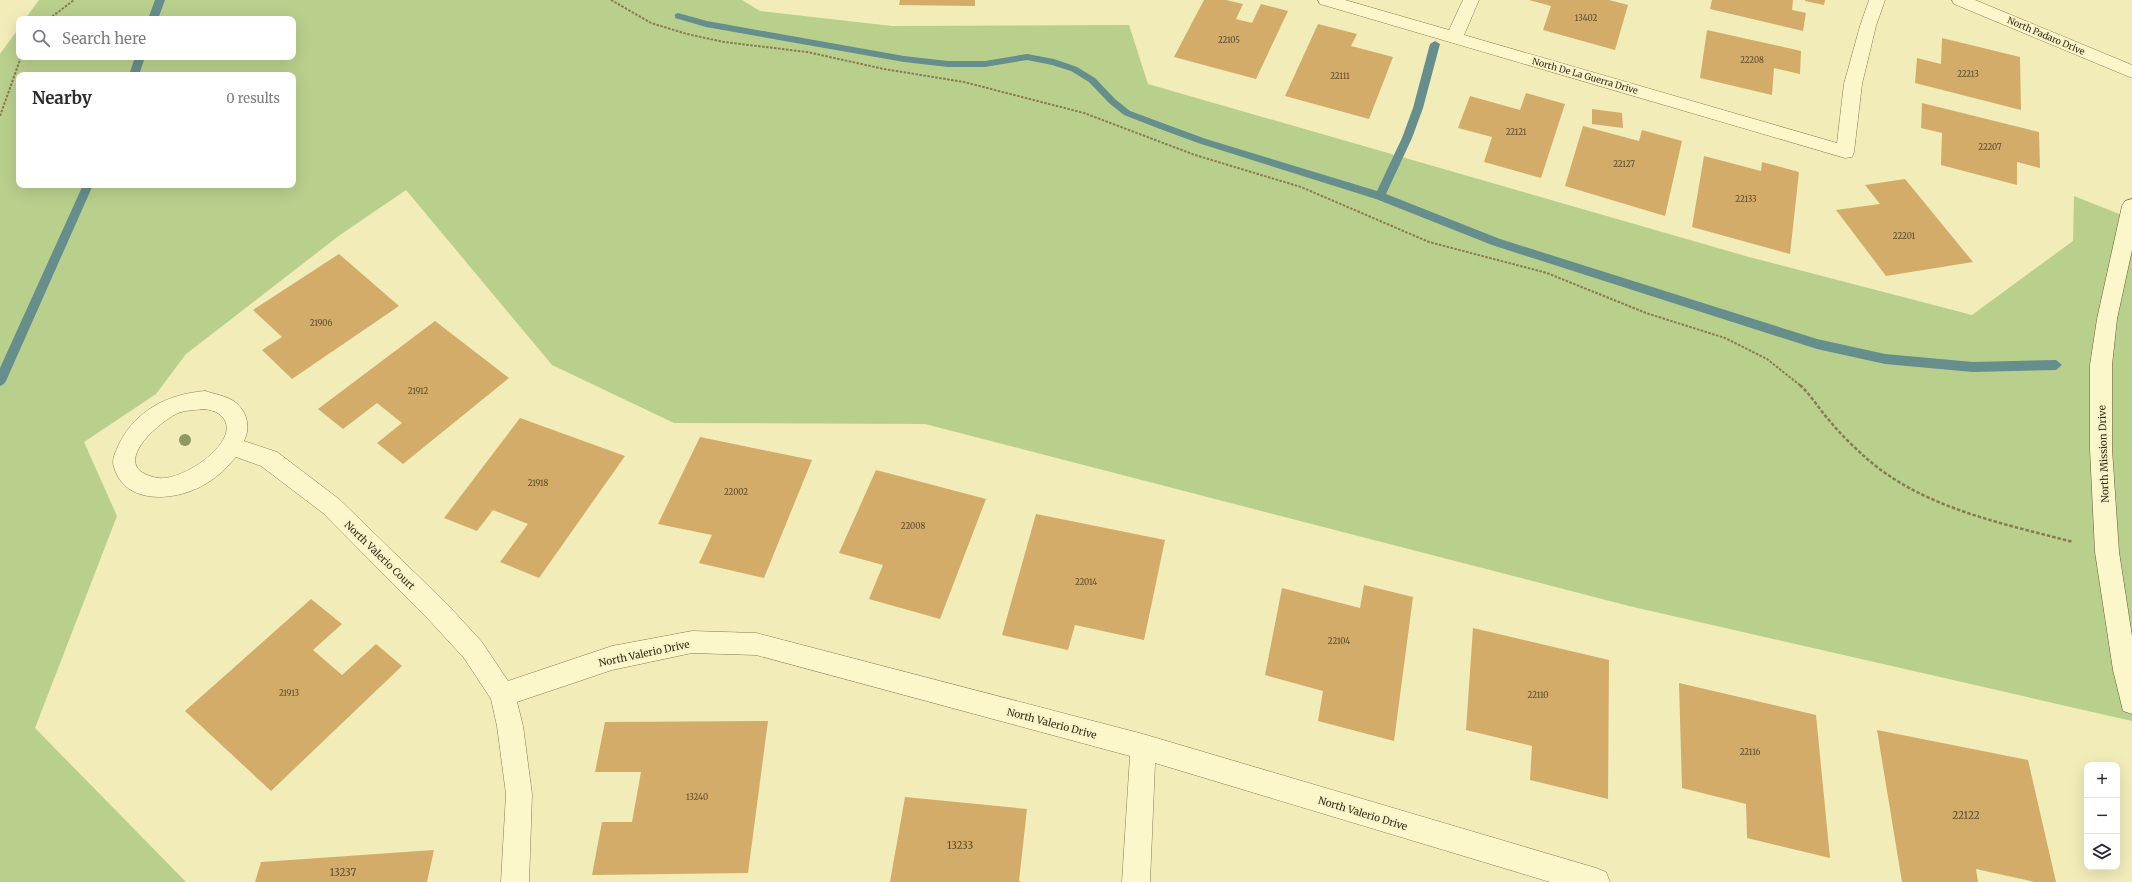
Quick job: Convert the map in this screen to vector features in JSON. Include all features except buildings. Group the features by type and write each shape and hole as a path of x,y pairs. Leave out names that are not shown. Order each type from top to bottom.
{"street":[{"name":"North De La Guerra Drive","path":"1326,0 1845,152 1853,84 1868,26 1877,0"},
{"path":"1454,38 1471,0"},
{"name":"North Padaro Drive","path":"1960,0 2132,72"},
{"name":"North Mission Drive","path":"2132,206 2107,319 2101,365 2101,442 2107,552 2124,662 2132,702"},
{"path":"205,400 220,402 231,409 237,420 237,433 232,446 220,461 204,474 185,483 166,488 148,487 134,482 126,471 124,458 128,443 139,428 154,416 170,407 188,401 205,400"},
{"name":"North Valerio Court","path":"232,446 270,459 331,506 438,612 473,650 503,695"},
{"name":"North Valerio Drive","path":"503,695 619,656 692,642 756,644 1143,747 1596,882"},
{"path":"503,695 510,726 519,794 515,882"},
{"path":"1136,882 1143,747"}],"path":[{"path":"53,16 74,0"},
{"path":"611,0 651,23 687,34 724,42 807,52 884,69 964,82 1084,113 1195,155 1301,186 1429,242 1547,273 1646,313 1725,338 1767,359 1802,387 1830,422 1865,457 1895,481 1937,502 1983,518 2076,542"},
{"path":"0,116 20,60"}],"green space":[{"path":"39,0 742,0 760,11 892,26 1129,25 1148,84 1749,257 1972,315 2073,241 2074,196 2132,219 2132,721 1629,606 925,424 674,423 552,365 406,190 340,235 186,354 156,394 84,442 117,516 35,728 186,882 0,882 0,54 16,32 16,60 296,60 296,16 27,16"}],"waterway":[{"path":"154,16 160,0"},
{"path":"678,16 706,24 904,59 948,64 985,64 1027,57 1054,62 1074,69 1092,80 1112,101 1127,113 1202,141 1380,196"},
{"path":"1380,196 1407,138 1418,108 1435,44"},
{"path":"135,72 139,60"},
{"path":"0,381 87,188"},
{"path":"1380,196 1496,242 1817,344 1885,359 1973,367 2056,365"}]}
